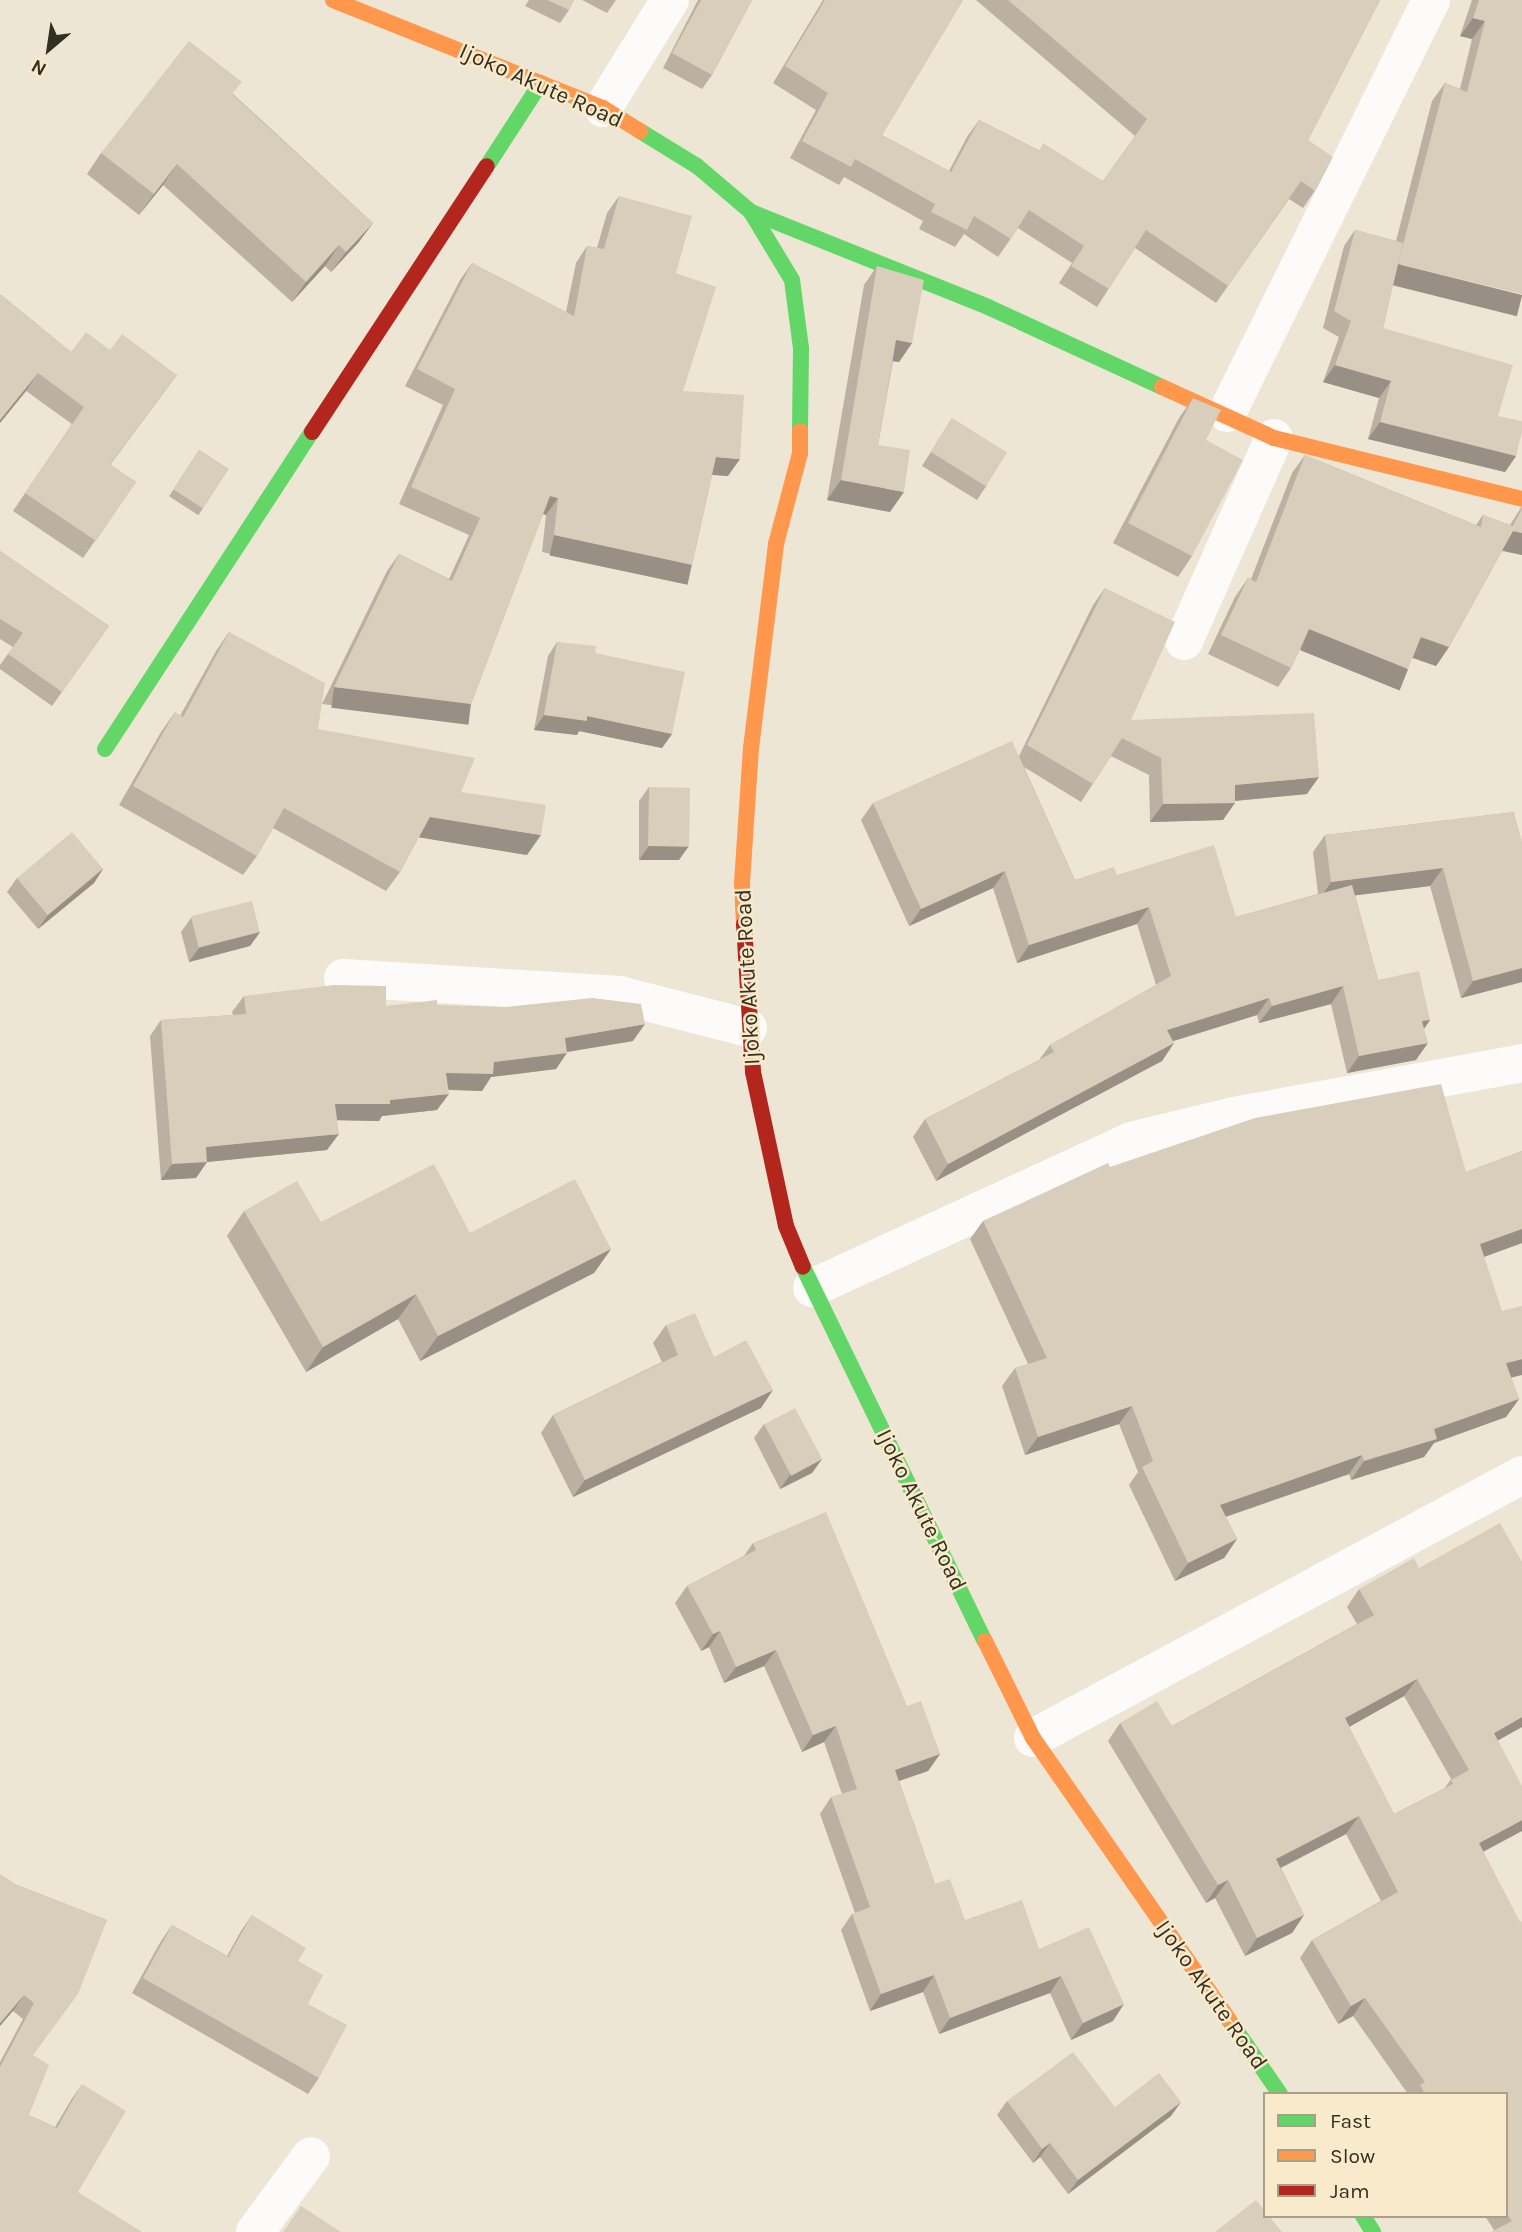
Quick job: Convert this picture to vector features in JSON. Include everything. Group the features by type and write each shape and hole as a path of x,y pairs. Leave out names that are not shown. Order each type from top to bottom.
{"main road":[{"name":"Ijoko Akute Road","path":"333,0 603,108 697,166 751,212 792,280 801,361 800,453 776,544 751,748 742,883 748,1028 786,1226 812,1288 1033,1738 1279,2092"},
{"path":"105,749 541,83"},
{"path":"751,212 988,307 1227,413 1274,438 1522,499"}],"street":[{"path":"603,108 670,0"},
{"path":"1227,413 1431,0"},
{"path":"1184,641 1274,438"},
{"path":"343,978 619,995 748,1028"},
{"path":"812,1288 1131,1141 1234,1116 1522,1063"},
{"path":"1033,1738 1519,1484"},
{"path":"255,2232 311,2156"}],"building":[{"path":"547,0 574,0 569,10"},
{"path":"701,0 752,0 712,75 672,53"},
{"path":"825,0 963,0 882,135 951,172 979,120 1039,151 1043,143 1103,181 1147,119 1008,0 1380,0 1308,140 1333,157 1318,186 1315,191 1301,181 1228,286 1146,230 1109,289 1071,266 1084,246 1029,210 1011,239 974,216 967,230 931,212 935,204 855,159 851,167 802,141 828,93 785,66"},
{"path":"1479,0 1522,0 1522,294 1398,264 1445,83 1467,92 1485,21 1473,18"},
{"path":"189,41 242,82 232,94 373,223 346,252 339,245 306,282 177,164 154,194 101,153"},
{"path":"619,196 692,216 676,273 716,287 683,391 744,395 740,459 716,457 692,565 554,535 558,498 550,496 471,704 334,687 399,554 452,581 480,518 411,487 455,389 417,369 472,263 574,316 587,246 604,249"},
{"path":"1355,230 1403,243 1383,328 1513,365 1498,416 1522,421 1516,456 1380,422 1391,381 1335,365 1351,321 1334,311"},
{"path":"877,266 924,280 912,343 896,340 878,445 910,450 904,492 841,480"},
{"path":"0,294 71,352 86,332 110,350 122,334 177,375 110,464 136,482 96,541 25,493 84,407 38,373 0,420"},
{"path":"1193,398 1221,410 1206,440 1243,460 1192,556 1128,523"},
{"path":"952,418 1007,452 986,486 931,452"},
{"path":"199,450 228,469 203,508 173,489"},
{"path":"1305,455 1481,527 1483,515 1513,526 1522,508 1522,533 1513,531 1449,647 1421,637 1408,669 1309,629 1291,668 1221,635 1248,578 1256,582"},
{"path":"0,551 109,626 62,692 8,654 23,633 0,619"},
{"path":"1105,588 1175,622 1131,720 1314,713 1319,777 1235,785 1235,803 1163,804 1161,758 1122,738 1093,784 1027,745"},
{"path":"229,632 325,683 318,729 475,758 461,792 546,805 541,835 430,817 400,872 284,808 257,856 133,786 175,712 183,717"},
{"path":"557,642 596,646 595,653 685,672 672,734 587,716 587,721 544,715"},
{"path":"1012,741 1075,880 1114,867 1117,875 1214,845 1236,917 1352,885 1378,980 1419,971 1430,1020 1422,1021 1428,1043 1359,1056 1343,986 1272,1006 1269,998 1167,1030 1174,1043 948,1164 925,1119 1054,1052 1050,1045 1171,976 1149,907 1029,945 1005,871 921,909 873,803"},
{"path":"649,787 690,788 689,847 648,846"},
{"path":"1514,812 1522,842 1522,968 1473,981 1443,868 1331,882 1325,835"},
{"path":"72,832 103,869 48,915 17,878"},
{"path":"252,901 260,932 199,947 191,916"},
{"path":"334,985 386,986 386,1006 437,1000 437,1005 506,1007 592,998 641,1004 645,1024 565,1038 567,1053 494,1062 493,1074 446,1073 449,1094 390,1100 390,1104 335,1104 339,1134 206,1147 207,1162 172,1164 161,1020 246,1014 244,996"},
{"path":"1441,1084 1466,1172 1522,1151 1522,1229 1480,1244 1502,1311 1522,1306 1522,1359 1506,1363 1519,1399 1434,1429 1437,1439 1364,1461 1362,1455 1220,1505 1237,1539 1188,1563 1142,1467 1153,1461 1132,1406 1038,1437 1015,1368 1047,1358 983,1221 1108,1163 1110,1167 1255,1118"},
{"path":"434,1164 470,1233 575,1179 611,1249 438,1336 416,1294 323,1347 244,1211 297,1181 321,1222"},
{"path":"695,1313 714,1357 746,1340 773,1390 585,1480 553,1415 678,1355 666,1325"},
{"path":"795,1408 822,1459 791,1476 764,1424"},
{"path":"826,1512 907,1706 921,1701 940,1754 895,1770 935,1884 950,1879 965,1920 1022,1900 1039,1949 1089,1927 1124,2004 1083,2023 1061,1976 950,2018 934,1975 881,1994 852,1914 870,1907 831,1797 857,1789 836,1726 813,1735 776,1650 736,1667 720,1631 713,1634 687,1586 756,1550 753,1543"},
{"path":"1500,1523 1522,1562 1522,1717 1494,1733 1522,1786 1522,1820 1479,1843 1520,1922 1522,1921 1522,2232 1491,2232 1512,2221 1508,2216 1508,2092 1424,2092 1420,2085 1425,2082 1365,1998 1351,2006 1312,1940 1398,1892 1359,1816 1276,1859 1304,1915 1257,1938 1228,1880 1218,1885 1120,1723 1157,1701 1172,1726 1374,1615 1359,1589 1414,1558 1419,1568","holes":["1417,1679 1469,1770 1451,1780 1453,1784 1394,1814 1345,1718"]},
{"path":"0,1874 17,1885 107,1920 78,1994 33,2055 49,2065 29,2115 57,2128 82,2084 126,2111 78,2192 142,2232 0,2232 0,2067 34,2003 24,1995 0,2023"},
{"path":"252,1915 306,1948 298,1961 323,1975 308,2004 347,2025 319,2078 143,1978 172,1925 228,1957"},
{"path":"1073,2052 1115,2107 1159,2073 1181,2102 1078,2180 1050,2143 1042,2149 1007,2101"},
{"path":"1256,2200 1263,2209 1263,2218 1271,2218 1282,2232 1215,2232"},
{"path":"301,2206 341,2232 283,2232"}],"traffic: fast":[{"path":"487,166 541,83"},
{"path":"640,131 697,166 751,212 792,280 801,348 800,431"},
{"path":"751,212 988,307 1162,387"},
{"path":"105,749 312,432"},
{"path":"803,1267 985,1641"},
{"path":"1229,2020 1279,2092"},
{"path":"1364,2218 1373,2232"}],"traffic: slow":[{"path":"333,0 603,108 640,131"},
{"path":"1162,387 1274,438 1522,499"},
{"path":"744,924 742,883 751,748 776,544 800,453 800,431"},
{"path":"985,1641 1033,1738 1229,2020"}],"traffic: jam":[{"path":"312,432 487,166"},
{"path":"744,924 753,1072 786,1226 803,1267"}]}
